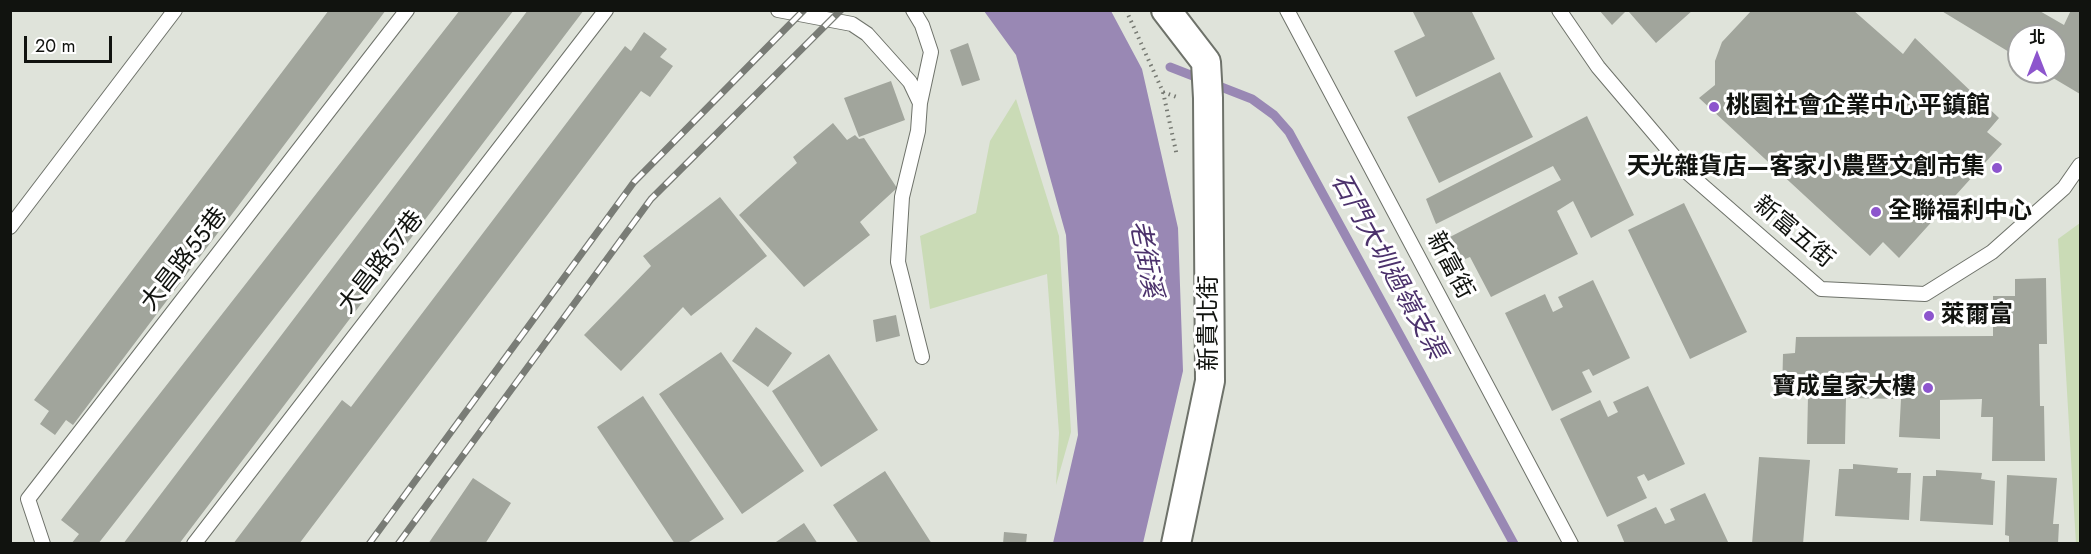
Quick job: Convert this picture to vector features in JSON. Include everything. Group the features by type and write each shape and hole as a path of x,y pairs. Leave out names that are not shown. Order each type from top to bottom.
{"street":[{"name":"新貴北街","path":"1166,10 1206,62 1208,98 1210,381 1176,543"}],"lane":[{"path":"10,227 175,10"},
{"name":"大昌路55巷","path":"44,543 28,500 406,10"},
{"name":"大昌路57巷","path":"194,543 606,10"},
{"path":"778,10 852,24 867,34 910,82 920,103"},
{"path":"913,10 922,25 931,52 920,103 918,131 902,197 898,262 922,357"},
{"name":"新富街","path":"1287,10 1571,543"},
{"name":"新富五街","path":"1559,10 1598,67 1688,173 1821,289 1925,294 1992,252 2064,189 2080,165"}],"path":[{"path":"1126,10 1163,92 1178,158"}],"green space":[{"path":"1016,99 1059,236 1071,432 1056,485 1059,433 1047,274 930,309 920,236 976,213 990,141"},
{"path":"2080,223 2080,543 2076,544 2058,239"}],"water":[{"name":"老街溪","path":"984,11 1111,11 1142,69 1178,228 1183,371 1143,543 1053,543 1078,435 1066,235 1016,55"}],"building":[{"path":"329,10 386,10 73,425 66,420 55,435 40,424 49,411 34,400"},
{"path":"460,10 514,10 98,544 71,544 79,534 61,520"},
{"path":"528,10 584,10 179,544 123,544"},
{"path":"1412,10 1471,10 1495,59 1416,97 1394,51 1425,36"},
{"path":"1599,10 1627,10 1612,25"},
{"path":"1630,10 1693,10 1656,43 1629,12"},
{"path":"1752,10 1853,10 1903,54 1915,38 1999,118 1987,132 2002,144 1899,258 1883,242 1870,256 1699,98 1715,85 1715,61 1722,42"},
{"path":"1940,10 2038,10 2062,24 2007,24 2007,51"},
{"path":"2071,10 2080,10 2080,94 2063,84 2067,84 2067,24 2064,24"},
{"path":"644,32 667,49 660,57 673,66 650,97 641,91 299,544 233,544 342,400 351,407 625,46 631,51"},
{"path":"968,43 980,80 962,86 950,50"},
{"path":"1500,72 1533,137 1439,183 1407,117"},
{"path":"891,81 905,120 859,137 844,98"},
{"path":"1587,116 1634,215 1591,238 1573,201 1557,211 1578,254 1491,297 1470,257 1456,263 1446,239 1561,180 1553,166 1436,224 1426,199"},
{"path":"833,123 847,140 855,135 859,139 864,138 897,188 860,222 870,235 804,287 739,215 797,163 793,157"},
{"path":"720,197 767,256 691,316 683,307 621,371 584,335 651,266 643,256"},
{"path":"1684,203 1747,332 1690,359 1628,230"},
{"path":"2046,278 2047,344 2039,344 2040,406 2044,406 2045,461 1992,461 1993,417 1981,417 1982,399 1940,400 1940,439 1899,437 1901,399 1846,398 1845,444 1807,444 1808,396 1782,395 1783,354 1795,353 1796,337 1993,336 1993,296 2015,296 2015,279"},
{"path":"1593,280 1630,358 1593,376 1589,369 1582,372 1592,392 1552,411 1505,313 1545,294 1553,312 1563,307 1558,297"},
{"path":"896,315 900,336 876,342 873,320"},
{"path":"756,327 792,353 768,387 732,361"},
{"path":"721,352 804,471 742,514 659,394"},
{"path":"829,354 878,430 821,467 772,391"},
{"path":"1648,386 1685,464 1648,481 1644,474 1637,477 1647,498 1607,517 1560,419 1600,400 1608,417 1618,412 1613,402"},
{"path":"643,396 724,519 686,544 675,544 597,427"},
{"path":"1759,457 1810,460 1803,544 1752,544"},
{"path":"1853,464 1898,468 1897,473 1911,473 1909,520 1835,516 1839,469 1853,469"},
{"path":"1936,470 1982,473 1981,479 1995,481 1993,525 1920,521 1923,476 1936,476"},
{"path":"885,471 932,544 859,544 833,505"},
{"path":"2007,475 2057,478 2053,524 2059,524 2058,544 2009,544 2009,536 2005,535"},
{"path":"473,478 511,503 485,544 428,544"},
{"path":"1705,493 1729,544 1625,544 1617,525 1656,507 1665,524 1675,520 1670,509"},
{"path":"804,523 818,544 773,544"},
{"path":"1004,532 1027,534 1026,544 1003,544"}],"waterway":[{"name":"石門大圳過嶺支渠","path":"1170,67 1252,99 1274,115 1289,132 1514,544"}],"railway":[{"path":"369,544 634,182 804,10"},
{"path":"398,544 651,199 841,10"}],"place":[{"name":"桃園社會企業中心平鎮館","path":"1714,107"},
{"name":"天光雜貨店—客家小農暨文創市集","path":"1997,168"},
{"name":"全聯福利中心","path":"1876,212"},
{"name":"萊爾富","path":"1929,316"},
{"name":"寶成皇家大樓","path":"1928,388"}]}
